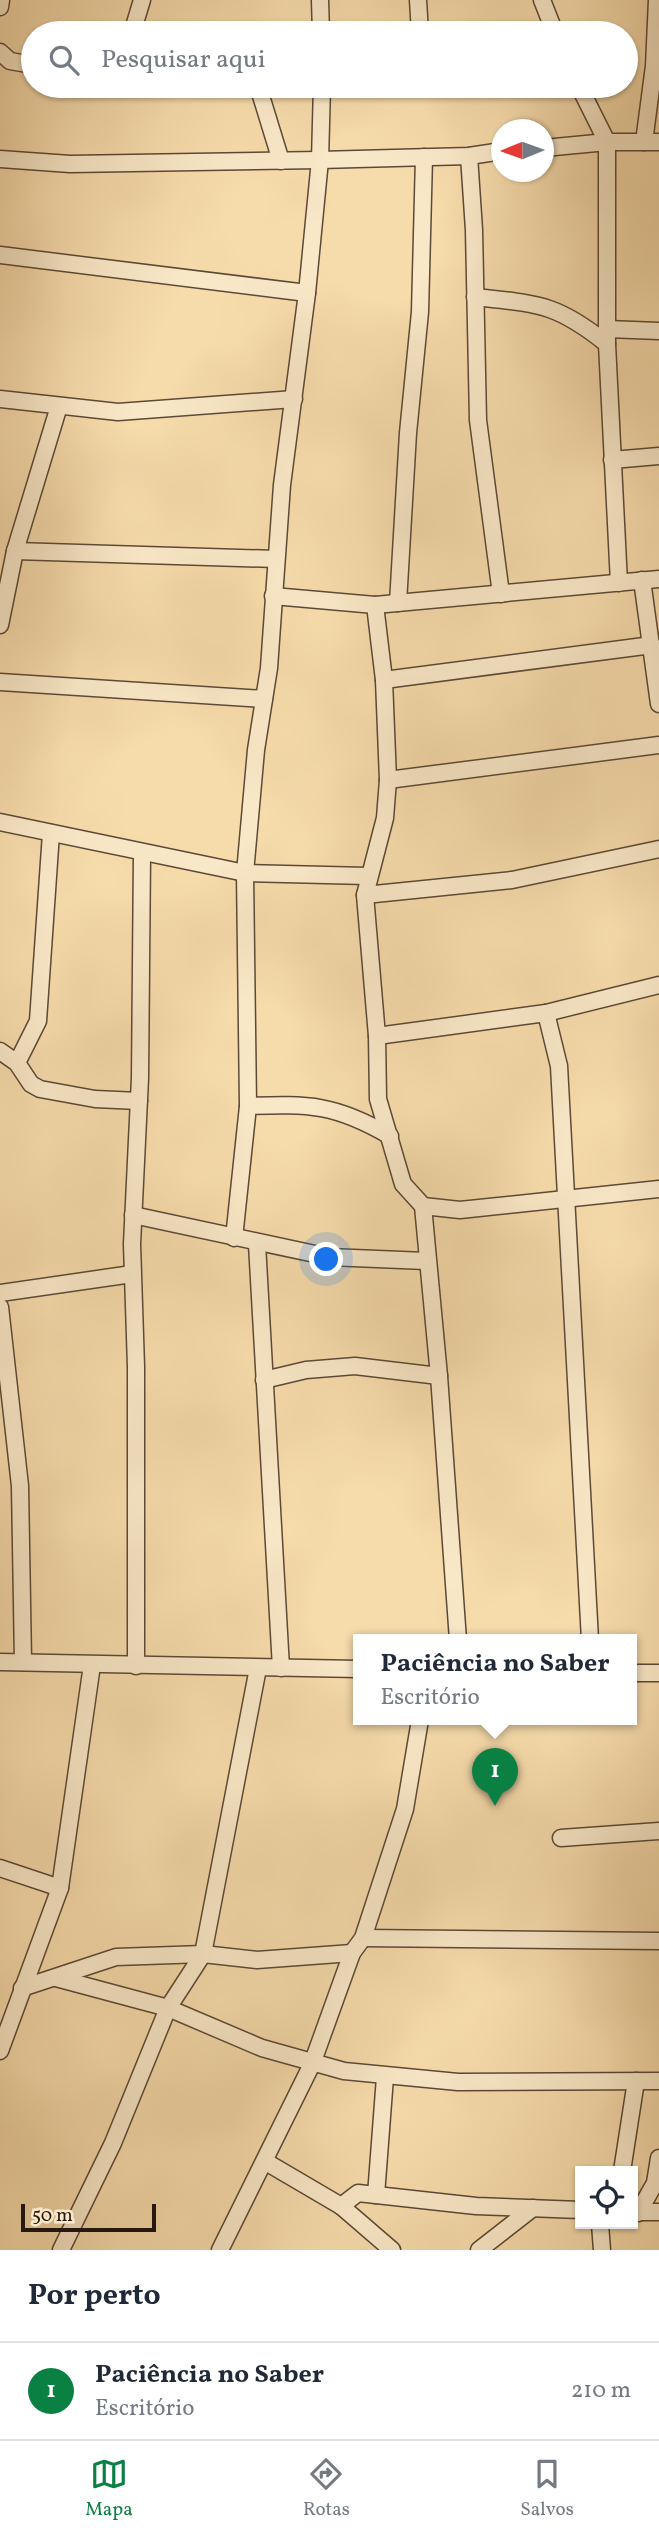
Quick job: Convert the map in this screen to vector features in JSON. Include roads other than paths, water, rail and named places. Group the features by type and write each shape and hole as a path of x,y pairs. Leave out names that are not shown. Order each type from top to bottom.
{"street":[{"path":"0,7 1,0"},
{"path":"136,21 142,0"},
{"path":"320,0 321,21"},
{"path":"418,0 419,21"},
{"path":"542,0 550,21"},
{"path":"554,147 607,142 652,142 657,0"},
{"path":"0,52 10,61 21,63"},
{"path":"262,98 281,161"},
{"path":"234,1238 248,1105 245,873 276,559 307,293 320,160 322,98"},
{"path":"585,98 607,142 607,336 619,583"},
{"path":"0,159 70,164 469,156 491,153"},
{"path":"469,156 478,420 501,594"},
{"path":"398,603 408,433 420,312 424,157"},
{"path":"0,255 307,293"},
{"path":"475,298 555,309 607,336 659,331"},
{"path":"0,399 102,412 295,399"},
{"path":"0,625 15,551 59,407"},
{"path":"612,460 659,456"},
{"path":"15,551 276,559"},
{"path":"273,596 375,605 651,580 652,645 659,704"},
{"path":"375,605 384,680 388,780 385,818 365,895 377,1036 378,1099 403,1184 423,1206 426,1261 439,1376 458,1634"},
{"path":"384,680 652,645"},
{"path":"0,682 264,699"},
{"path":"388,780 659,745"},
{"path":"0,822 245,873 368,876"},
{"path":"17,1063 38,1021 51,833"},
{"path":"365,895 512,880 659,849"},
{"path":"136,1667 136,1367 132,1275 142,853"},
{"path":"377,1036 545,1013 659,985"},
{"path":"545,1013 559,1066 590,1634"},
{"path":"0,1051 17,1063 31,1084 40,1088 94,1099 138,1101"},
{"path":"248,1105 312,1104 357,1117 390,1136"},
{"path":"423,1206 460,1210 659,1189"},
{"path":"133,1216 257,1244 348,1260 426,1261"},
{"path":"257,1244 281,1668"},
{"path":"0,1293 132,1275"},
{"path":"0,1307 20,1486 23,1662"},
{"path":"264,1380 306,1370 355,1366 439,1376"},
{"path":"0,1662 136,1667 353,1669"},
{"path":"0,2051 7,2007 22,1989 60,1888 92,1665"},
{"path":"67,2248 168,2008 203,1954 258,1668"},
{"path":"637,1673 659,1673"},
{"path":"220,2250 266,2162 312,2064 352,1953 363,1938 405,1809 419,1725"},
{"path":"561,1838 659,1831"},
{"path":"0,1868 60,1888"},
{"path":"363,1938 659,1941"},
{"path":"22,1989 116,1957 203,1954 257,1960 352,1953"},
{"path":"56,1978 148,2006 168,2008 262,2048 312,2064 386,2077 458,2082 659,2081"},
{"path":"376,2195 386,2077"},
{"path":"623,2166 636,2081"},
{"path":"638,2209 657,2185 659,2158"},
{"path":"266,2162 341,2206 391,2250"},
{"path":"341,2206 358,2193 575,2210"},
{"path":"479,2250 533,2208"},
{"path":"638,2212 659,2212"},
{"path":"600,2229 602,2250"}],"place":[{"name":"Paciência no Saber","path":"495,1806"}]}
